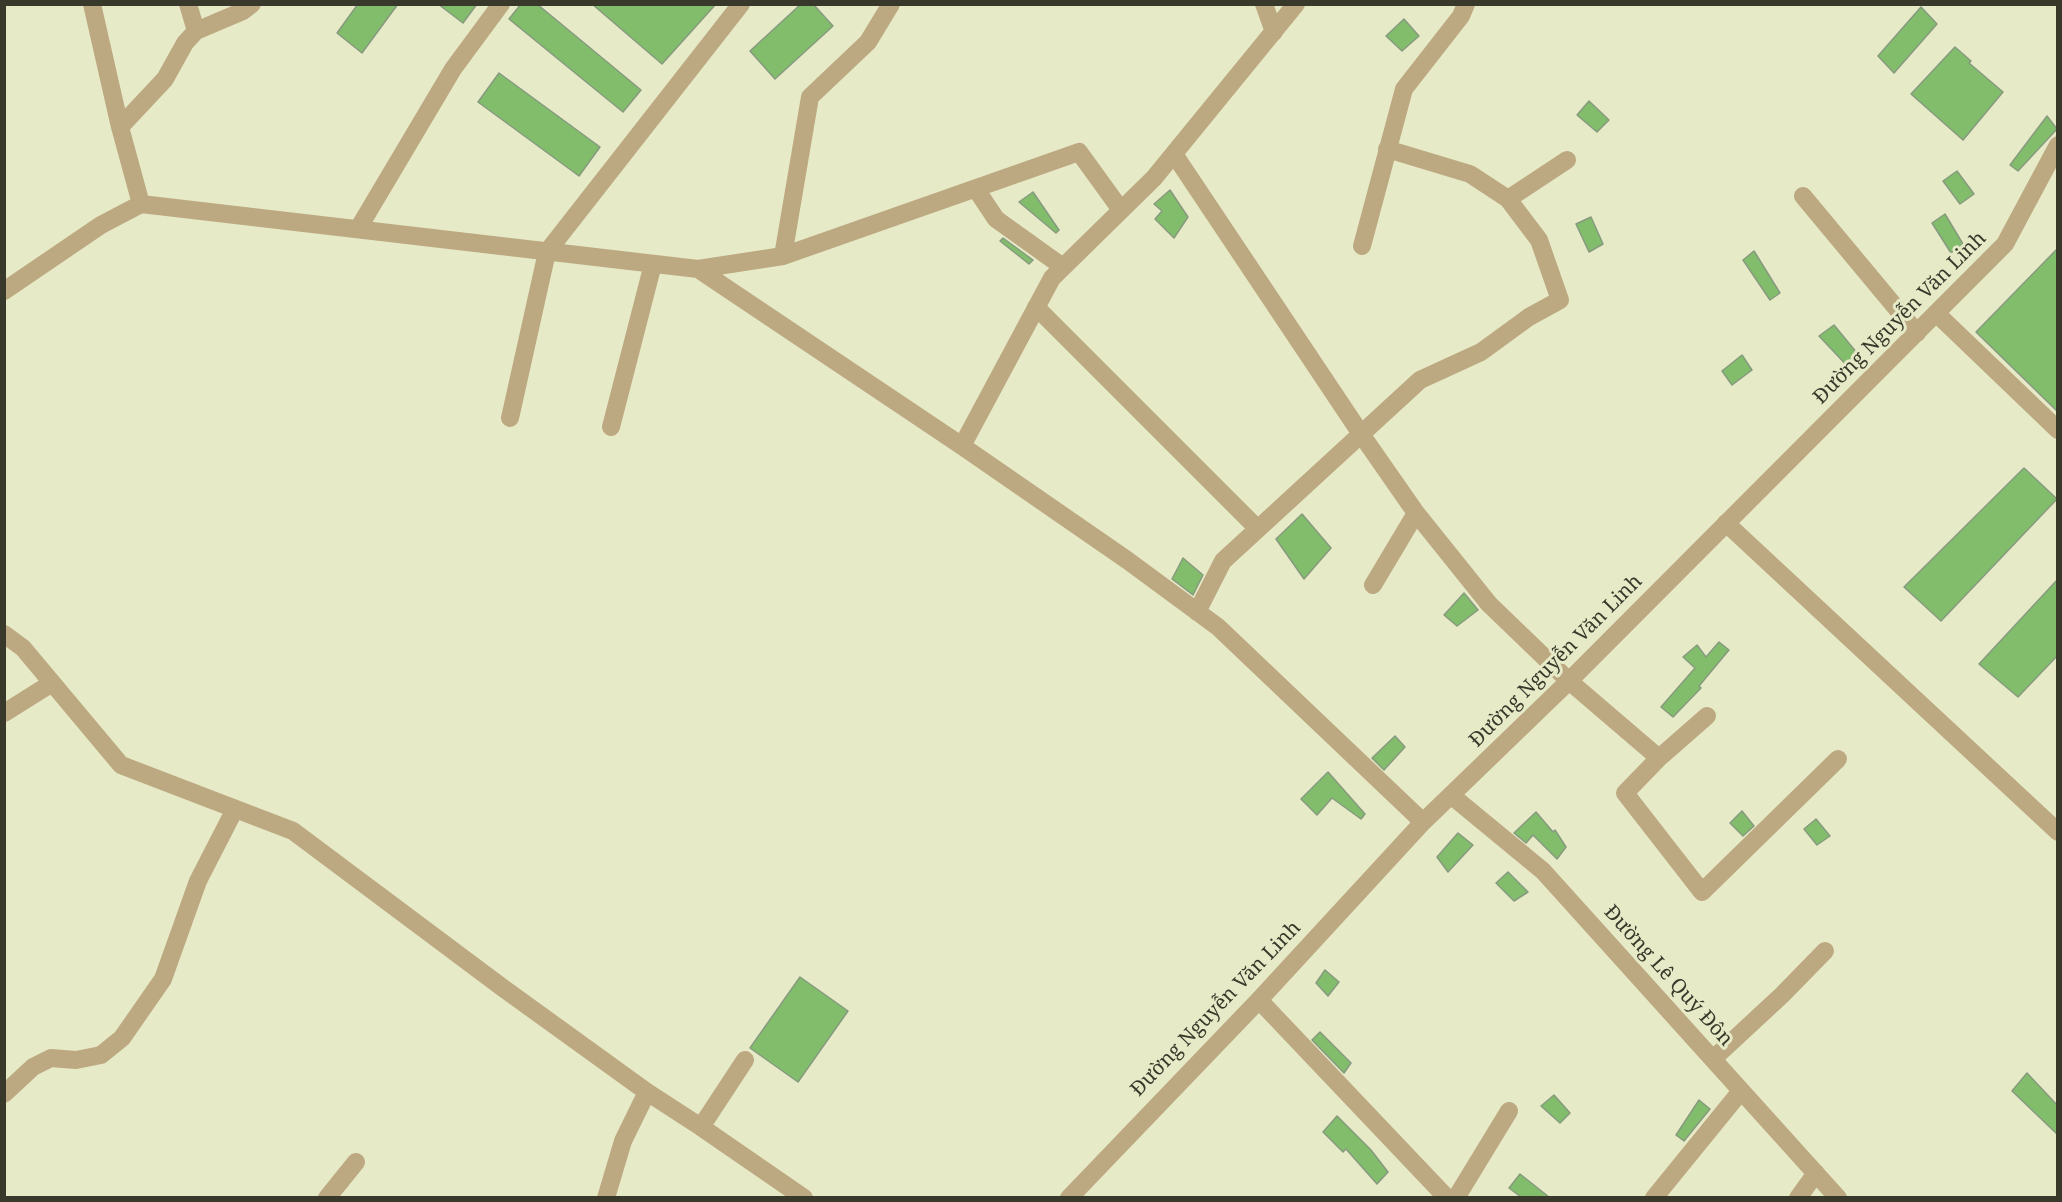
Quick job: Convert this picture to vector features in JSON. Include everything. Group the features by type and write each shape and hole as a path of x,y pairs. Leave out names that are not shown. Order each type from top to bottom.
{"street":[{"path":"92,4 120,127 141,204"},
{"path":"188,4 196,31"},
{"path":"120,127 165,79 185,43 196,31 243,11 252,4"},
{"path":"358,229 453,69 501,4"},
{"path":"510,418 547,252 741,4"},
{"path":"783,256 810,97 868,42 891,4"},
{"path":"1264,4 1274,32"},
{"path":"962,446 1052,278 1154,178 1296,4"},
{"path":"1362,246 1404,89 1461,16 1466,4"},
{"name":"Đường Nguyễn Văn Linh","path":"1069,1197 1259,1000 1423,822 1569,681 2005,244 2058,146"},
{"path":"1197,612 1223,561 1420,380 1481,352 1528,317 1560,300 1539,240 1508,199 1470,174 1388,149"},
{"path":"4,291 101,225 141,204 698,269 783,256 1079,152 1121,210"},
{"path":"1174,154 1416,513 1489,604 1569,681 1659,758"},
{"path":"1508,199 1567,160"},
{"path":"976,189 996,219 1063,267"},
{"path":"1803,196 1917,333"},
{"path":"610,427 653,264"},
{"path":"698,269 962,446 1218,627 1423,822"},
{"path":"1036,308 1258,529"},
{"path":"1936,313 2058,430"},
{"path":"1373,585 1416,513"},
{"path":"1726,523 2058,832"},
{"path":"4,634 23,648 121,765 293,831 647,1092 804,1197"},
{"path":"4,713 52,683"},
{"path":"1707,716 1659,758 1625,793 1702,892 1838,759"},
{"name":"Đường Lê Quý Đôn","path":"1452,796 1543,871 1838,1197"},
{"path":"4,1094 33,1067 51,1058 76,1060 101,1055 122,1038 163,979 198,881 235,809"},
{"path":"1713,1059 1782,995 1825,951"},
{"path":"1259,1000 1438,1194"},
{"path":"701,1127 745,1060"},
{"path":"1654,1197 1741,1091"},
{"path":"606,1197 623,1141 647,1092"},
{"path":"1456,1197 1509,1111"},
{"path":"327,1197 356,1162"},
{"path":"1798,1197 1816,1173"}],"building":[{"path":"358,4 398,4 362,53 337,33"},
{"path":"438,4 477,4 463,23"},
{"path":"521,4 537,4 641,90 623,112 509,19"},
{"path":"592,4 716,4 662,64"},
{"path":"801,4 813,4 833,26 775,79 750,51"},
{"path":"1921,7 1937,24 1894,73 1878,56"},
{"path":"1404,19 1419,36 1402,51 1386,36"},
{"path":"1955,47 1971,61 1969,63 2003,92 1963,140 1911,94"},
{"path":"499,73 600,147 579,176 478,102"},
{"path":"1589,101 1609,120 1597,132 1577,115"},
{"path":"2047,116 2057,129 2018,171 2010,165"},
{"path":"1957,171 1974,194 1960,204 1943,181"},
{"path":"1170,190 1188,217 1174,238 1155,219 1162,211 1154,204"},
{"path":"1033,192 1059,230 1056,233 1019,202"},
{"path":"1945,214 1963,244 1951,253 1932,223"},
{"path":"1591,217 1603,244 1589,252 1576,224"},
{"path":"1003,238 1033,260 1029,264 1000,241"},
{"path":"2058,248 2058,412 1976,332"},
{"path":"1754,251 1780,293 1770,300 1743,260"},
{"path":"1834,325 1862,359 1851,370 1819,336"},
{"path":"1742,355 1752,370 1732,385 1722,371"},
{"path":"2024,468 2057,499 1941,621 1904,587"},
{"path":"1302,514 1331,548 1304,579 1276,539"},
{"path":"1183,558 1203,575 1193,595 1172,579"},
{"path":"2058,579 2058,655 2018,697 1979,664"},
{"path":"1464,593 1478,610 1457,626 1444,615"},
{"path":"1719,642 1729,650 1699,686 1701,688 1673,717 1661,707 1695,668 1683,657 1697,645 1706,657"},
{"path":"1395,736 1405,747 1384,770 1372,758"},
{"path":"1328,772 1365,814 1361,819 1332,798 1317,815 1301,799"},
{"path":"1742,811 1754,826 1743,836 1730,823"},
{"path":"1536,812 1553,832 1555,830 1566,847 1557,859 1533,835 1526,843 1514,833"},
{"path":"1816,819 1830,836 1817,845 1804,829"},
{"path":"1458,833 1473,845 1448,872 1437,857"},
{"path":"1508,872 1528,892 1514,901 1496,883"},
{"path":"1325,970 1339,982 1328,996 1316,983"},
{"path":"800,977 848,1011 798,1082 750,1048"},
{"path":"1320,1032 1351,1063 1344,1073 1312,1040"},
{"path":"2027,1073 2058,1106 2058,1135 2012,1091"},
{"path":"1554,1095 1570,1113 1560,1123 1541,1106"},
{"path":"1699,1100 1710,1109 1684,1141 1676,1135"},
{"path":"1337,1116 1371,1150 1388,1172 1377,1184 1346,1149 1343,1152 1323,1132"},
{"path":"1520,1174 1549,1197 1521,1197 1509,1188"}]}
